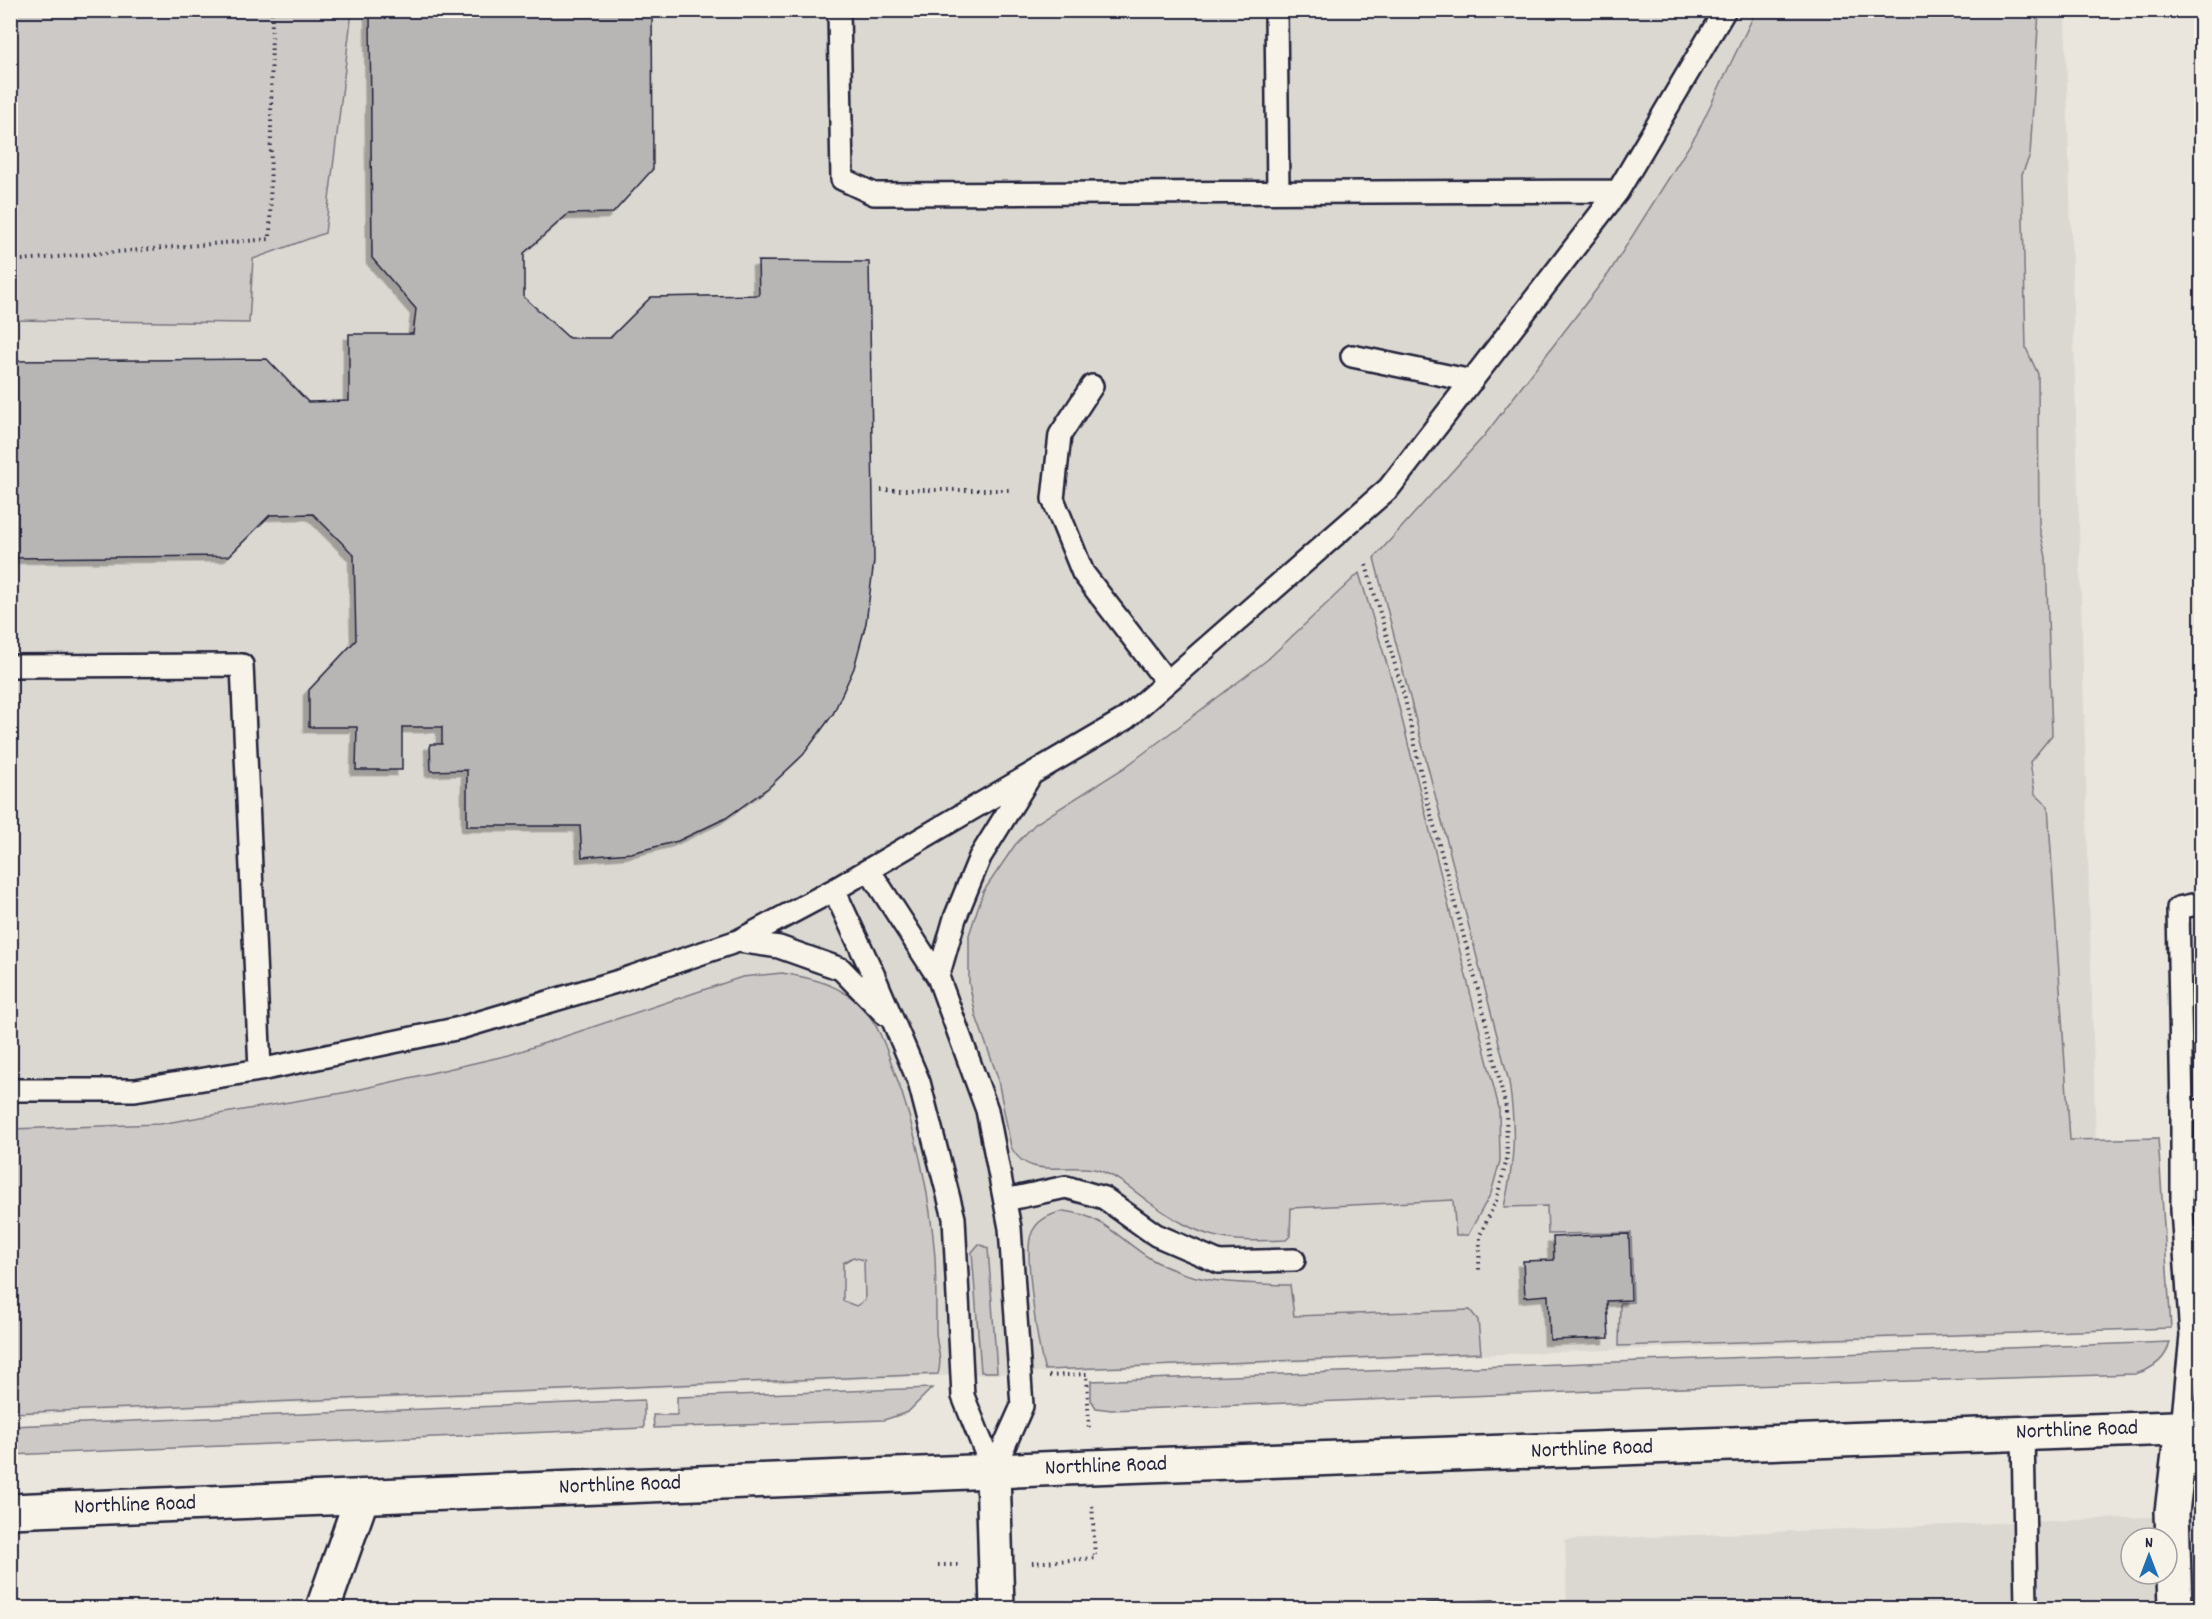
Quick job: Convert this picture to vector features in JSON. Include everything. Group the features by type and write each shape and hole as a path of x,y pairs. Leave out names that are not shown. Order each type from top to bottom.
{"main road":[{"name":"Northline Road","path":"10,1511 993,1471 2192,1427"},
{"path":"2175,1608 2172,1512 2192,1427"},
{"path":"993,1471 997,1608"},
{"path":"323,1608 362,1497"}],"lane":[{"path":"839,10 842,179 874,194 1618,191"},
{"path":"1276,10 1278,192"},
{"path":"10,1090 135,1090 260,1070 460,1028 619,981 738,941 869,870 1125,719 1389,488 1618,191 1725,10"},
{"path":"1352,356 1472,381"},
{"path":"1092,386 1060,435 1053,499 1083,573 1167,682"},
{"path":"10,666 242,665 260,1070"},
{"path":"938,977 955,918 980,857 1031,775"},
{"path":"869,870 938,977 987,1110 1010,1228 1022,1406 993,1471"},
{"path":"834,890 919,1082 954,1218 963,1396 993,1471"},
{"path":"2192,1427 2191,1336 2182,1210 2192,1111 2178,908 2202,903"},
{"path":"738,941 779,947 841,969 894,1023"},
{"path":"1005,1200 1065,1187 1104,1198 1156,1235 1219,1262 1294,1260"},
{"path":"2023,1432 2026,1608"}],"path":[{"path":"10,261 270,239 272,10"},
{"path":"881,490 1010,490"},
{"path":"1366,565 1406,699 1426,796 1479,993 1506,1108 1507,1159 1497,1201 1480,1235 1479,1270"}],"shaded area":[{"path":"11,10 352,11 325,233 253,259 249,323 11,320"},
{"path":"10,11 2065,11 2101,1331 11,1415"},
{"path":"1756,11 2039,11 2030,155 2022,174 2026,348 2038,374 2039,526 2046,557 2052,735 2030,762 2035,794 2048,806 2070,1140 2158,1138 2171,1328 1619,1346 1620,1303 1633,1302 1631,1233 1548,1234 1547,1206 1504,1207 1513,1144 1513,1115 1509,1082 1374,558 1484,436 1609,273 1696,135"},
{"path":"1359,573 1394,687 1499,1108 1500,1161 1491,1193 1468,1235 1456,1235 1453,1200 1291,1208 1290,1236 1286,1240 1245,1241 1214,1236 1184,1224 1131,1188 1098,1170 1038,1167 1019,1158 1011,1147 997,1075 976,1016 969,983 969,935 983,892 1015,845 1035,824 1124,768 1267,660"},
{"path":"782,973 805,977 837,988 864,1009 878,1030 909,1115 925,1185 935,1257 936,1330 940,1363 938,1374 11,1413 11,1129 160,1124 348,1092 509,1055 742,977","holes":["853,1257 864,1260 865,1300 856,1306 843,1301 843,1263"]},
{"path":"1063,1211 1077,1213 1100,1222 1151,1259 1184,1274 1219,1281 1290,1285 1294,1316 1470,1310 1478,1320 1481,1353 1045,1370 1033,1302 1029,1245 1036,1225 1048,1216"},
{"path":"979,1244 988,1248 997,1372 981,1372 972,1252"},
{"path":"2170,1342 2158,1363 2135,1374 1620,1390 1111,1410 1096,1408 1091,1400 1091,1381"},
{"path":"932,1388 908,1412 884,1420 654,1428 653,1415 677,1415 677,1397"},
{"path":"644,1400 644,1428 11,1455 11,1426"},
{"path":"2201,1515 2201,1608 1567,1608 1565,1540"}],"building":[{"path":"370,10 652,10 653,169 613,213 568,214 524,253 524,297 569,338 610,338 651,297 759,295 758,261 869,262 874,561 866,623 854,668 833,714 803,755 768,788 726,818 678,841 631,853 582,857 580,826 467,826 467,770 431,771 430,744 442,744 442,727 402,727 402,770 356,770 357,727 309,727 309,690 356,640 354,555 313,514 270,515 229,556 10,558 10,361 267,359 308,402 349,401 349,334 413,334 416,309 372,258"},
{"path":"2194,1166 2202,1166 2202,1276 2196,1276"},
{"path":"1629,1234 1631,1300 1607,1301 1609,1338 1550,1340 1548,1295 1525,1297 1523,1261 1554,1260 1553,1237"},
{"path":"1494,1600 1494,1608 1427,1608 1426,1603"}]}
